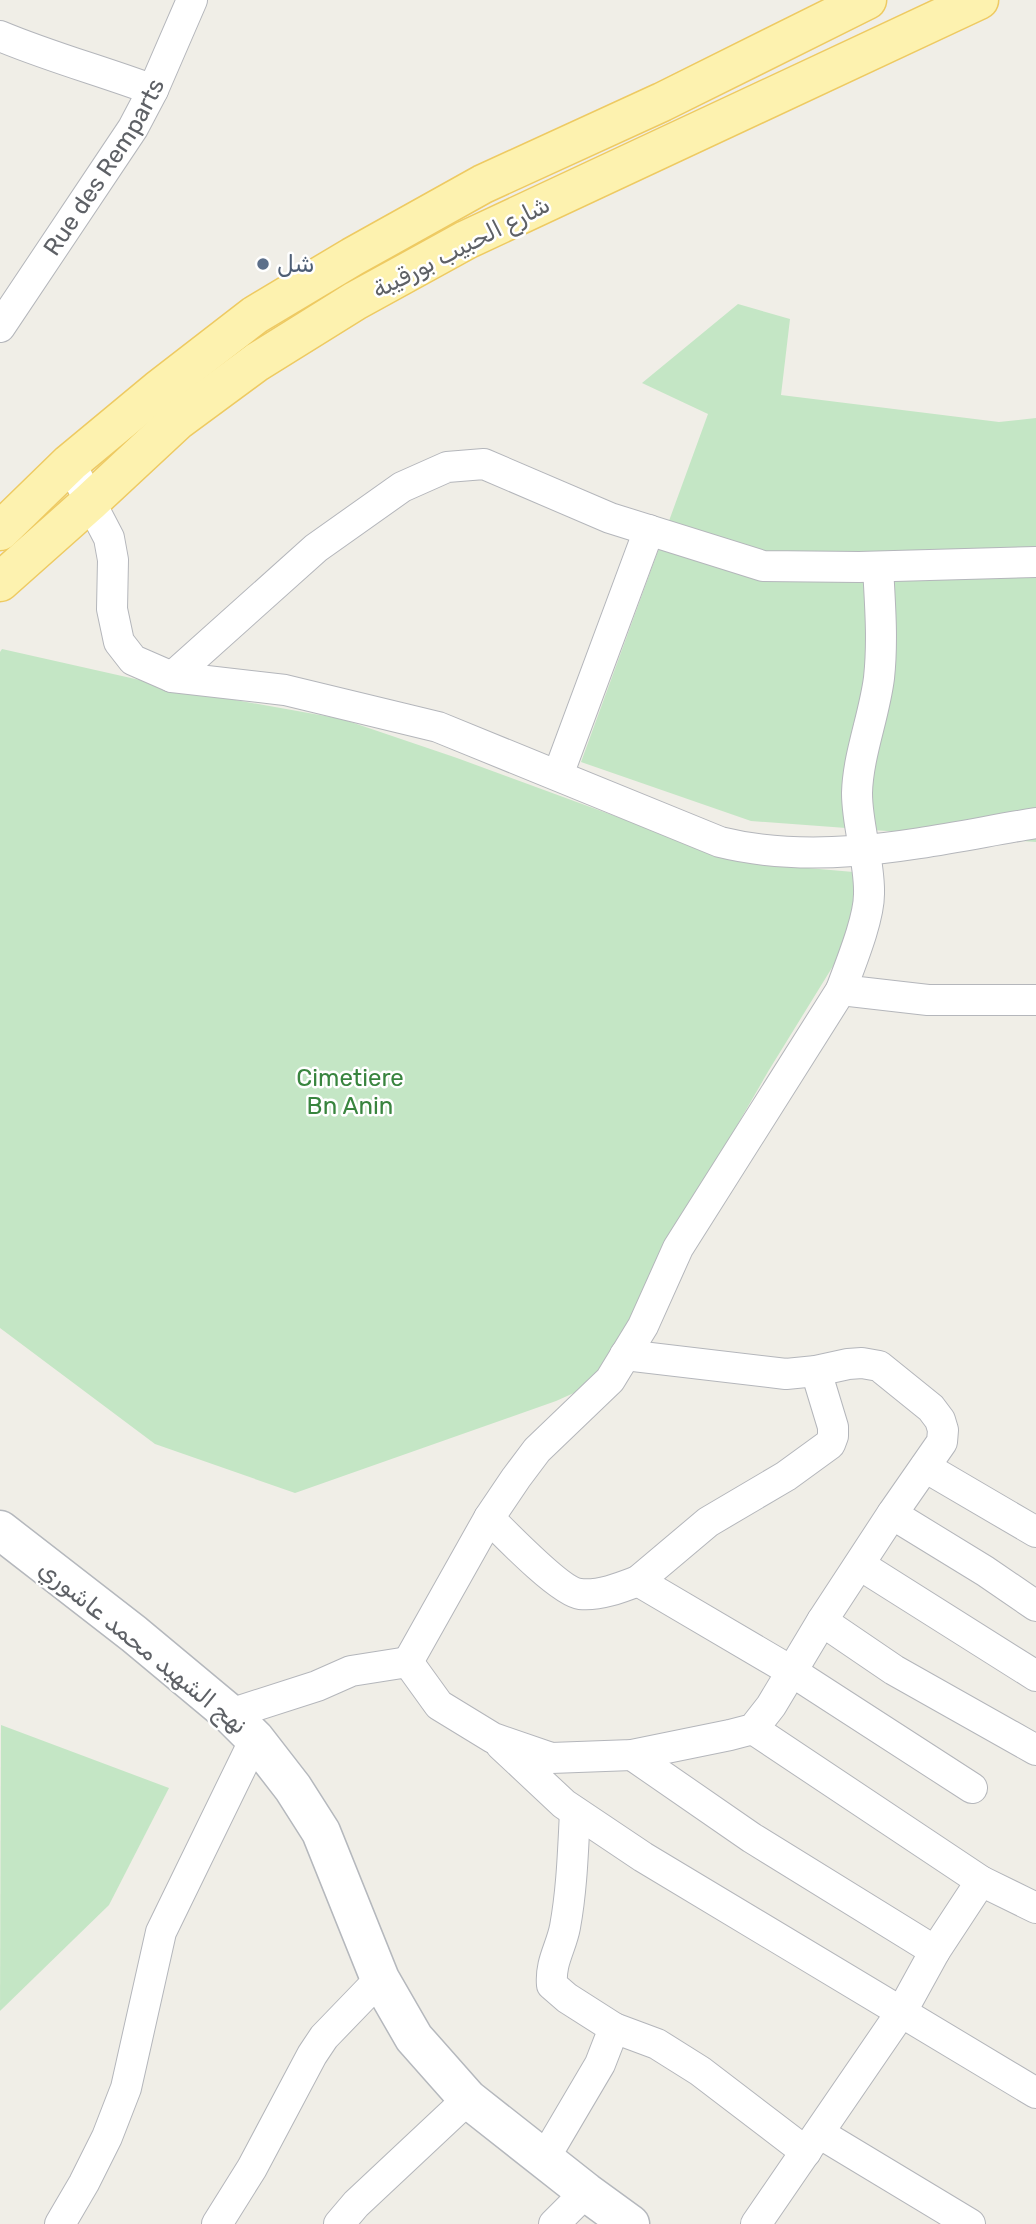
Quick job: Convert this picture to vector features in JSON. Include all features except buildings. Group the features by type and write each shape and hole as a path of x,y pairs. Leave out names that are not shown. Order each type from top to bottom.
{"main road":[{"name":"شارع الحبيب بورقيبة","path":"0,531 69,463 255,315 352,257 484,184 662,102 867,0"},
{"name":"شارع الحبيب بورقيبة","path":"0,582 177,421 257,362 355,301 466,240 979,0"},
{"name":"نهج الشهيد محمد عاشوري","path":"0,1530 134,1634 243,1727 293,1788 321,1832 380,1979 414,2038 468,2099 630,2224"}],"street":[{"name":"Rue des Remparts","path":"0,327 133,128 153,90 192,0"},
{"path":"0,36 43,54 153,90"},
{"path":"69,463 109,538 113,561 111,609 119,642 133,660 172,677 285,690 438,727 720,842 754,850 794,853 863,851 1036,823"},
{"path":"172,677 316,548 402,487 447,467 484,464 610,518 763,566 878,567 1036,562"},
{"path":"558,775 649,530"},
{"path":"408,1662 489,1518 537,1450 610,1380 643,1326 678,1248 841,990 858,942 869,897 857,794 860,765 879,679 881,637 878,567"},
{"path":"841,990 928,1000 1036,1000"},
{"path":"493,1738 551,1758 632,1755 753,1729 771,1706 822,1622 942,1442 940,1420 931,1408 879,1366 863,1363 786,1374 625,1355"},
{"path":"489,1518 560,1584 577,1594 596,1594 638,1581 708,1522 786,1476 830,1444 834,1436 833,1427 816,1371"},
{"path":"925,1467 1036,1532"},
{"path":"892,1514 1036,1606"},
{"path":"860,1565 1036,1676"},
{"path":"638,1581 791,1671 972,1788"},
{"path":"822,1622 894,1670 1036,1750"},
{"path":"60,2224 101,2149 126,2088 161,1932 243,1727 317,1686 351,1671 408,1662"},
{"path":"408,1662 439,1704 493,1738 575,1812 654,1865 1036,2093"},
{"path":"753,1729 981,1881 1036,1908"},
{"path":"632,1755 752,1838 935,1951"},
{"path":"575,1812 570,1894 564,1931 551,1972 552,1985 567,1998 614,2028 657,2045 813,2142 970,2224"},
{"path":"756,2224 902,2011 935,1951 981,1881"},
{"path":"218,2224 252,2168 324,2036 380,1979"},
{"path":"544,2159 600,2064 614,2028"},
{"path":"339,2224 356,2204 468,2099"},
{"path":"554,2224 586,2192"}],"green space":[{"path":"738,304 790,319 781,395 999,422 1036,418 1036,842 751,821 581,762 708,414 642,383"},
{"name":"Cimetiere Bn Anin","path":"2,649 202,694 342,719 457,758 740,862 865,873 838,958 769,1070 673,1236 622,1336 585,1388 556,1401 295,1493 155,1444 0,1328"},
{"path":"1,1725 169,1788 109,1905 0,2011"}],"place":[{"name":"شل","path":"263,264"}]}
